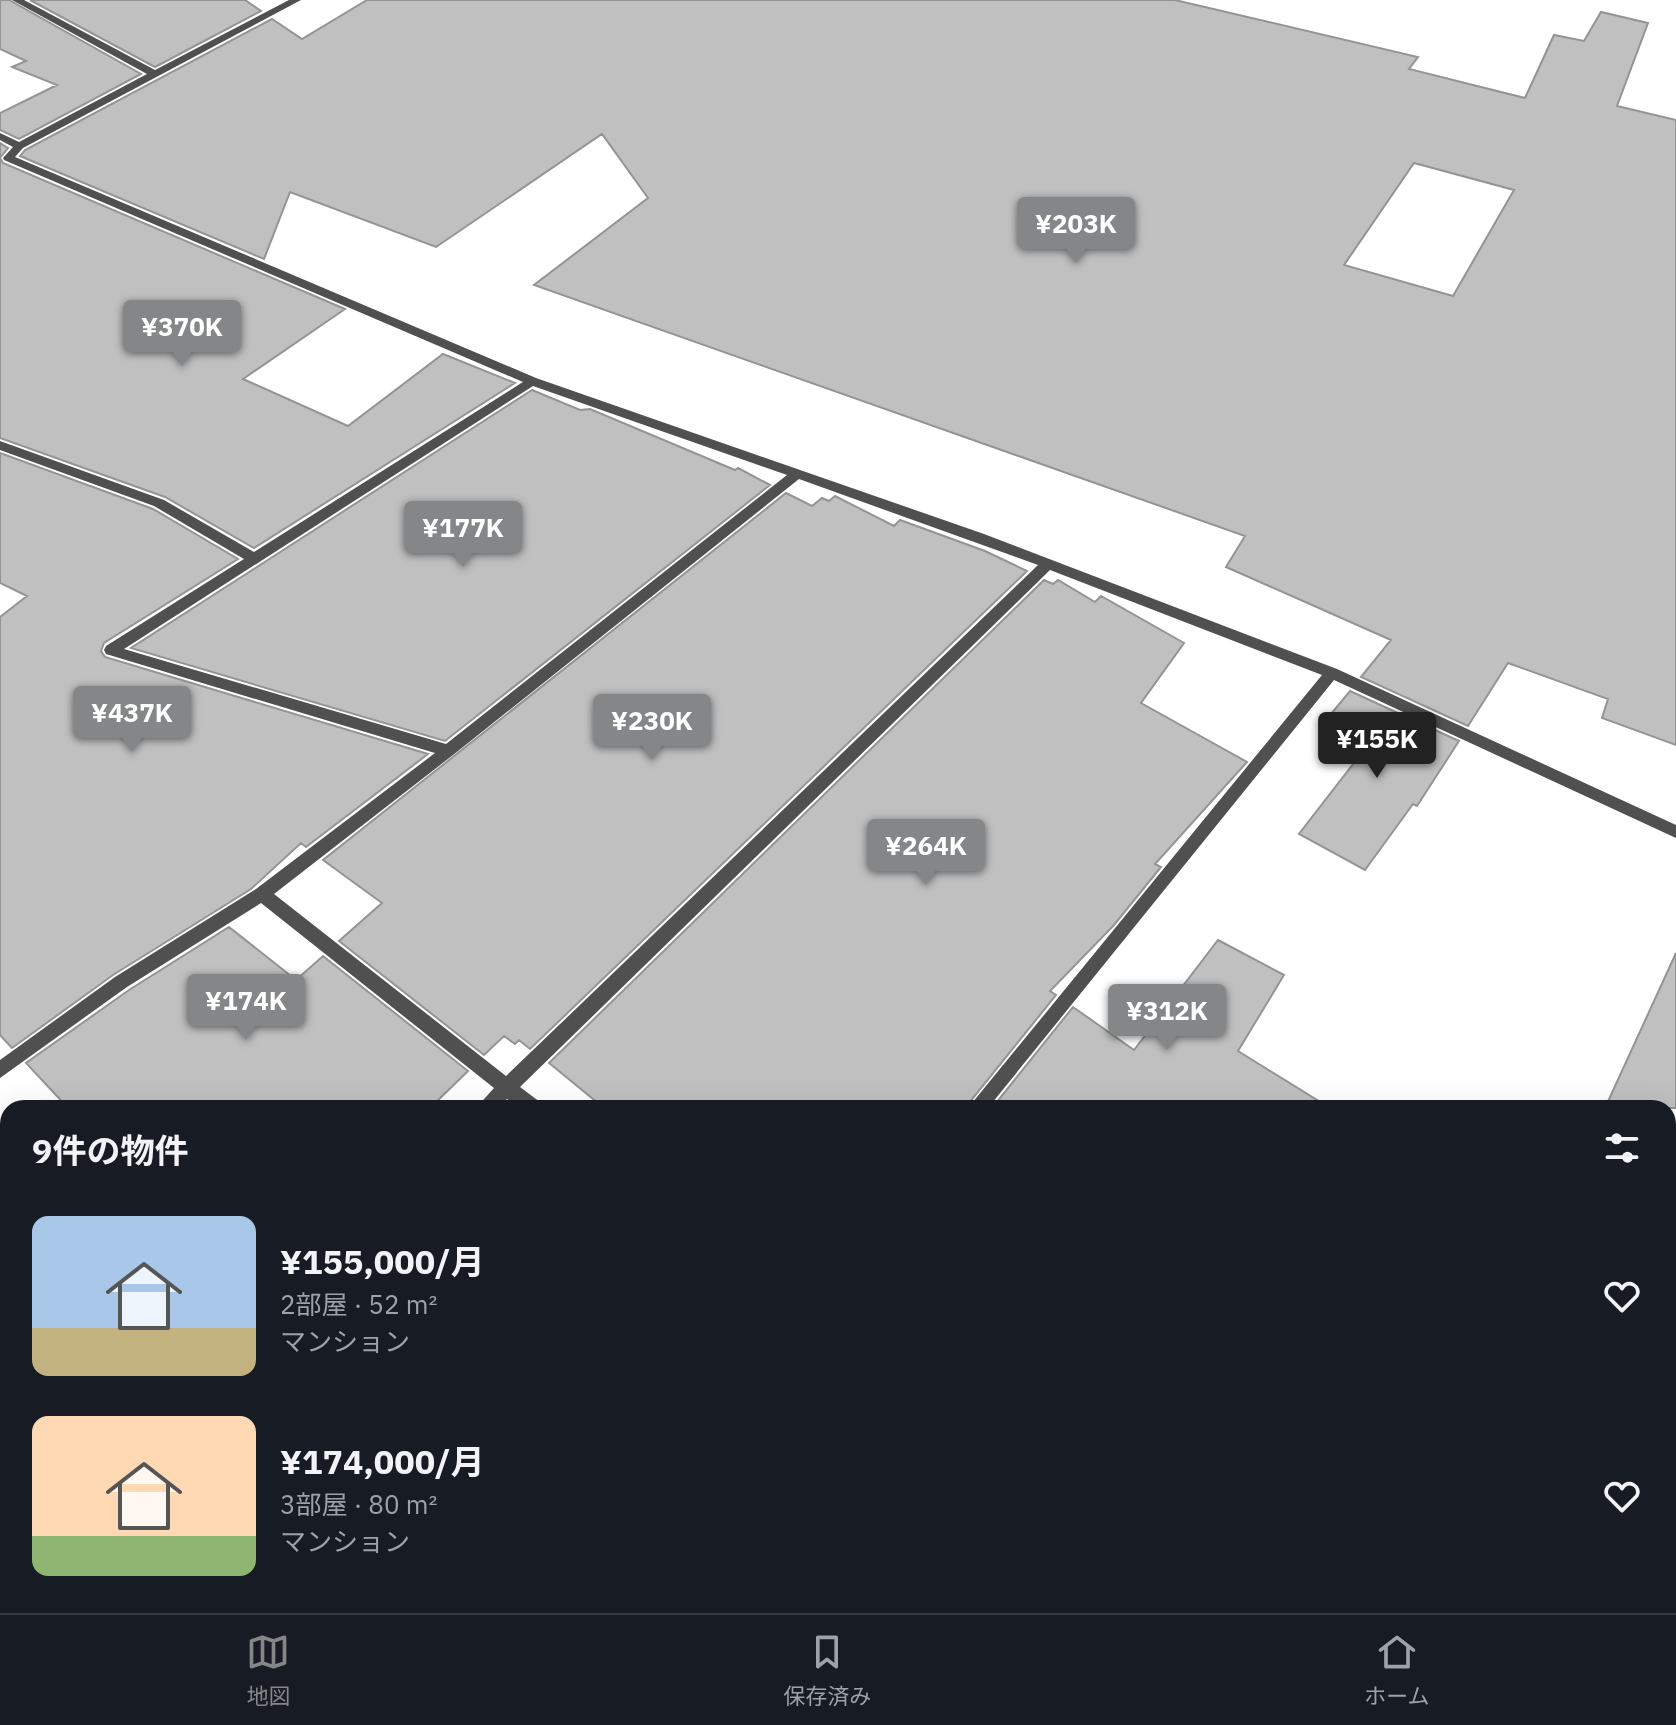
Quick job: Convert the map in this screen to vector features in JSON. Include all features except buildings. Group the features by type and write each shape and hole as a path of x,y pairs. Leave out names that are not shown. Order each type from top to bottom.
{"street":[{"path":"17,0 152,73"},
{"path":"296,0 152,73 19,146 4,162 532,381 1048,564 1332,673 1676,832"},
{"path":"0,136 19,146"},
{"path":"448,751 111,650 532,381"},
{"path":"0,445 159,503 253,558"},
{"path":"0,1070 121,982 262,894 448,751 798,473"},
{"path":"493,1100 1048,564"},
{"path":"984,1100 1332,673"},
{"path":"262,894 522,1100"}]}
